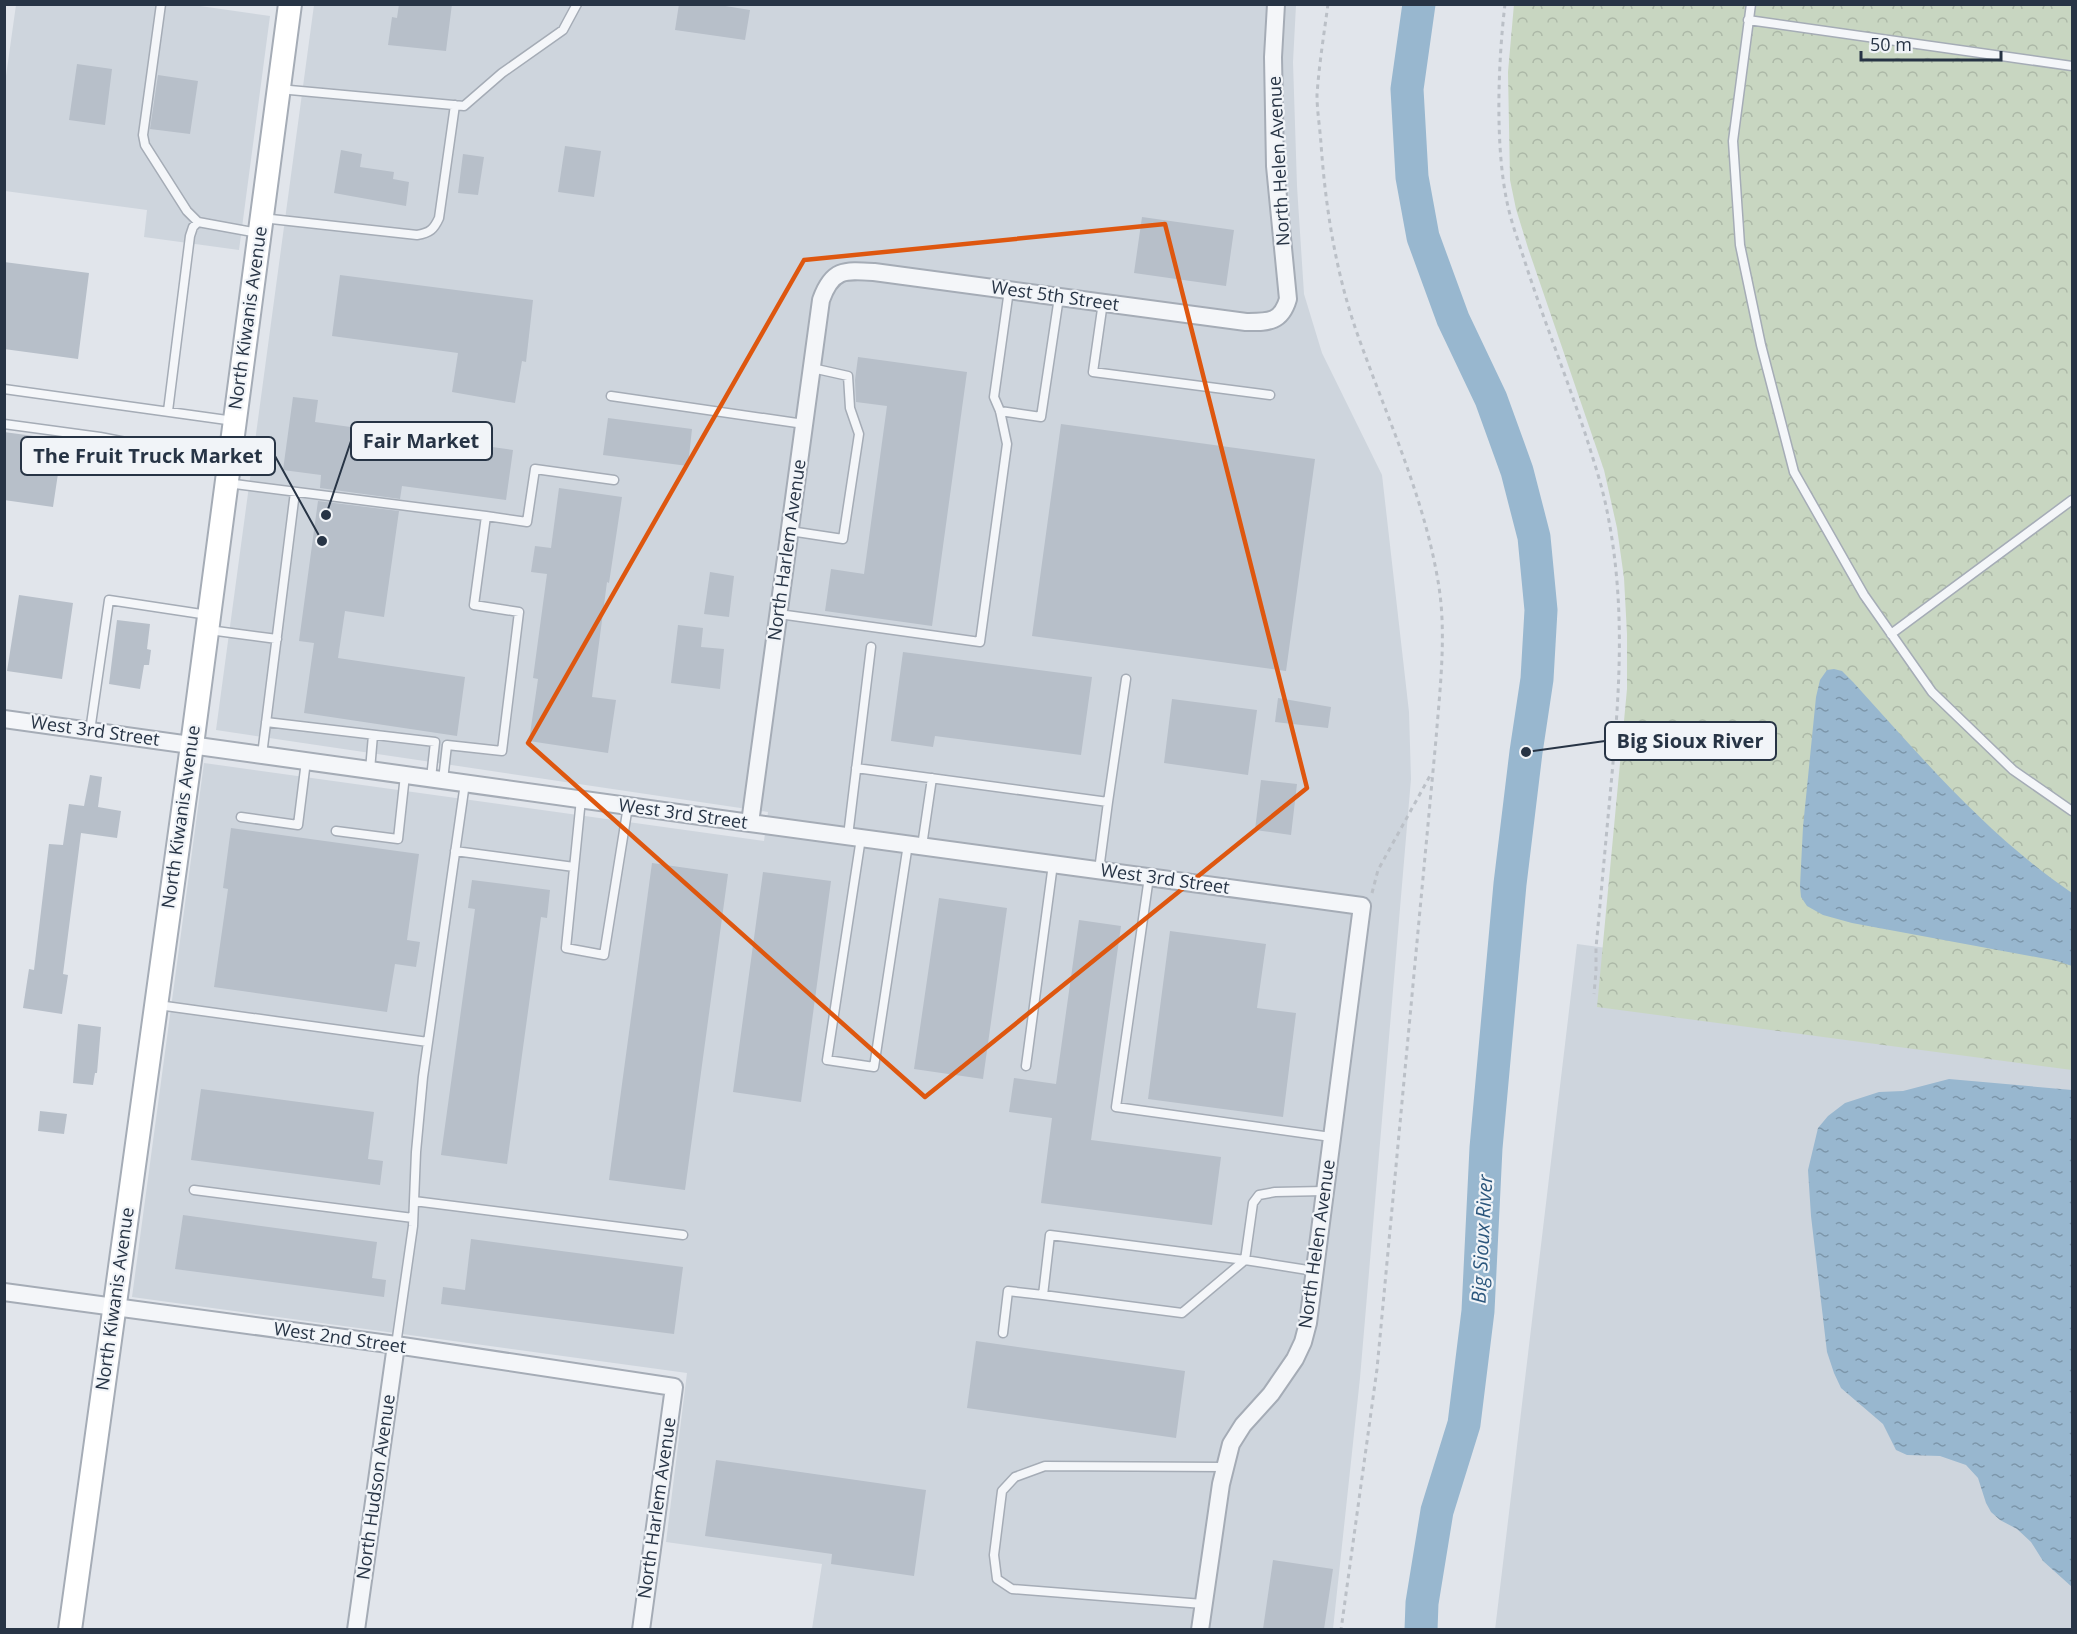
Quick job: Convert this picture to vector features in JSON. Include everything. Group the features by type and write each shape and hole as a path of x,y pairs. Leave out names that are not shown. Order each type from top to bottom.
{"main road":[{"name":"North Kiwanis Avenue","path":"70,1629 192,745 290,4"}],"street":[{"name":"North Helen Avenue","path":"1276,4 1275,166 1288,299 1286,308 1280,316"},
{"name":"West 5th Street","path":"831,279 841,272 855,271 1246,322 1272,320 1280,316"},
{"name":"North Harlem Avenue","path":"750,823 821,300 831,279"},
{"name":"West 3rd Street","path":"4,719 1362,906"},
{"name":"North Helen Avenue","path":"1200,1629 1224,1467 1231,1444 1243,1425 1270,1394 1295,1359 1303,1342 1362,906"},
{"name":"West 2nd Street","path":"4,1292 396,1345 674,1387"},
{"name":"North Hudson Avenue","path":"356,1629 396,1345"},
{"name":"North Harlem Avenue","path":"641,1629 674,1387"}],"lane":[{"path":"161,4 143,135 146,145 187,211 198,222 417,235 428,233 439,218 455,105"},
{"path":"279,88 464,106 502,73 563,30 577,4"},
{"path":"1751,4 1733,141 1740,245 1761,345 1794,472 1864,595 1932,692 2013,770 2073,811"},
{"path":"1748,20 2073,66"},
{"path":"168,411 190,236 193,227 198,222"},
{"path":"779,614 980,642 1007,444 1000,411 994,397 1010,290"},
{"path":"1000,411 1041,417 1059,297"},
{"path":"1103,302 1093,372 1270,395"},
{"path":"790,531 843,539 859,434 850,408 848,376 812,368"},
{"path":"4,389 234,421"},
{"path":"611,396 804,424"},
{"path":"4,424 100,437 295,492 527,522 535,470 614,480"},
{"path":"262,755 295,492"},
{"path":"1891,634 2073,500"},
{"path":"437,779 447,744 502,751 519,612 474,605 486,516"},
{"path":"90,730 109,600 277,639"},
{"path":"871,647 856,768 855,837 828,1060 874,1066 915,845 932,778"},
{"path":"1099,870 1126,679"},
{"path":"266,722 435,742 437,779"},
{"path":"370,770 373,735"},
{"path":"241,817 297,825 306,761"},
{"path":"856,768 1108,802"},
{"path":"336,831 398,838 405,775"},
{"path":"396,1345 413,1218 418,1132 428,1042 465,783"},
{"path":"580,799 566,948 604,955 628,806"},
{"path":"455,851 574,867"},
{"path":"1026,1066 1053,864"},
{"path":"1149,877 1116,1107 1331,1137"},
{"path":"155,1005 428,1042"},
{"path":"194,1190 413,1218"},
{"path":"1003,1333 1008,1291 1182,1313 1245,1260 1253,1203 1259,1195 1275,1192 1324,1191"},
{"path":"414,1201 683,1235"},
{"path":"1043,1295 1050,1235 1314,1271"},
{"path":"1203,1604 1012,1589 997,1579 994,1555 1002,1491 1015,1477 1045,1466 1224,1467"}],"path":[{"path":"1328,4 1317,96 1329,225 1343,288 1360,343 1418,495 1432,545 1439,584 1441,619 1440,678 1432,772 1377,1368 1341,1629"},
{"path":"1505,4 1500,113 1507,203 1590,451 1605,503 1615,558 1621,660 1594,994"},
{"path":"1362,906 1373,891 1378,870 1432,772"}],"highlighted area":[{"path":"1165,224 1307,788 925,1097 528,743 804,260"}],"shaded area":[{"path":"186,4 270,16 239,250 144,237 147,210 5,191 4,90 16,5"},
{"path":"314,5 1296,5 1293,62 1297,186 1304,294 1322,353 1382,475 1409,712 1411,779 1360,1378 1333,1629 812,1629 822,1564 666,1542 687,1373 132,1297 204,763 764,841 768,812 216,730"},
{"path":"1577,944 2072,1011 2072,1629 1495,1630"}],"green space":[{"path":"1514,4 2072,5 2072,1070 1597,1007 1627,689 1624,578 1617,528 1604,470 1528,248 1510,180 1508,72"}],"water":[{"path":"1827,670 1842,671 1853,682 1930,767 1984,821 2041,871 2072,893 2072,966 2057,961 1852,923 1823,915 1807,906 1801,897 1800,886 1803,827 1816,697 1820,680"},
{"path":"1949,1079 2072,1090 2072,1587 2043,1561 2031,1542 2017,1529 1991,1512 1978,1478 1966,1465 1940,1456 1907,1455 1896,1450 1883,1424 1841,1388 1827,1352 1808,1170 1818,1128 1828,1116 1845,1103 1879,1092 1903,1091"}],"building":[{"path":"399,4 452,4 446,51 388,45 392,17 397,18"},
{"path":"679,4 713,4 750,10 745,40 675,30"},
{"path":"77,64 112,69 105,125 69,120"},
{"path":"158,75 198,81 190,134 150,129"},
{"path":"565,146 601,151 594,197 558,192"},
{"path":"341,150 362,154 360,167 394,172 393,179 409,182 406,206 334,193"},
{"path":"463,154 484,157 478,195 458,193"},
{"path":"1142,217 1234,230 1226,286 1134,273"},
{"path":"4,262 89,273 78,359 4,349"},
{"path":"340,275 533,300 526,362 522,361 515,403 452,392 458,353 332,336"},
{"path":"858,357 967,372 932,626 825,611 831,569 864,574 887,406 856,402 855,380"},
{"path":"293,397 318,400 315,422 513,450 506,500 402,486 400,499 320,488 321,475 283,470"},
{"path":"608,418 692,429 688,466 603,455"},
{"path":"1061,424 1315,459 1286,671 1032,636"},
{"path":"4,432 63,440 53,507 4,500"},
{"path":"559,488 622,497 609,583 607,582 592,697 616,700 608,753 529,741 538,679 533,678 547,574 531,572 535,546 551,548"},
{"path":"318,501 399,511 384,617 345,611 338,658 465,677 457,736 304,713 314,643 299,641"},
{"path":"710,572 734,576 729,617 704,614"},
{"path":"19,595 73,603 62,679 7,671"},
{"path":"117,620 150,624 147,649 151,650 149,665 144,665 140,689 109,684"},
{"path":"678,625 703,628 701,647 724,649 720,689 671,683"},
{"path":"903,652 1092,677 1081,755 935,736 933,747 891,741"},
{"path":"1278,698 1331,707 1328,728 1275,722"},
{"path":"1172,699 1257,710 1248,775 1164,763"},
{"path":"90,775 102,777 98,807 121,811 117,838 81,833 63,974 68,975 62,1014 23,1008 29,969 34,970 49,844 63,845 69,804 84,806"},
{"path":"1261,780 1297,784 1291,835 1255,830"},
{"path":"231,828 419,854 407,940 420,942 416,967 395,964 387,1012 214,987 228,889 223,888"},
{"path":"652,863 728,874 685,1190 609,1180"},
{"path":"763,872 831,881 801,1102 733,1092"},
{"path":"472,880 550,890 547,918 541,917 507,1164 441,1155 475,909 468,908"},
{"path":"939,898 1007,908 983,1079 914,1069"},
{"path":"1079,920 1121,926 1091,1140 1221,1157 1212,1225 1041,1203 1052,1118 1009,1112 1014,1078 1056,1084"},
{"path":"1170,931 1266,944 1257,1008 1296,1013 1283,1117 1148,1099"},
{"path":"78,1024 101,1027 97,1073 95,1073 93,1085 73,1083"},
{"path":"201,1089 374,1112 368,1159 383,1161 380,1185 191,1160"},
{"path":"40,1111 67,1114 64,1134 38,1131"},
{"path":"183,1215 377,1242 372,1278 386,1280 384,1297 175,1269"},
{"path":"471,1239 683,1267 674,1334 441,1304 443,1287 465,1290"},
{"path":"976,1341 1185,1371 1176,1438 967,1408"},
{"path":"716,1460 926,1490 914,1576 831,1564 832,1554 705,1536"},
{"path":"1273,1560 1333,1569 1324,1629 1263,1629"}],"waterway":[{"name":"Big Sioux River","path":"1419,4 1407,89 1412,177 1423,237 1453,319 1491,399 1517,471 1534,537 1541,610 1537,679 1510,884 1486,1148 1478,1311 1464,1424 1437,1511 1422,1603 1421,1630"}],"place":[{"name":"Fair Market","path":"326,515"},
{"name":"The Fruit Truck Market","path":"322,541"},
{"name":"Big Sioux River","path":"1526,752"}]}
